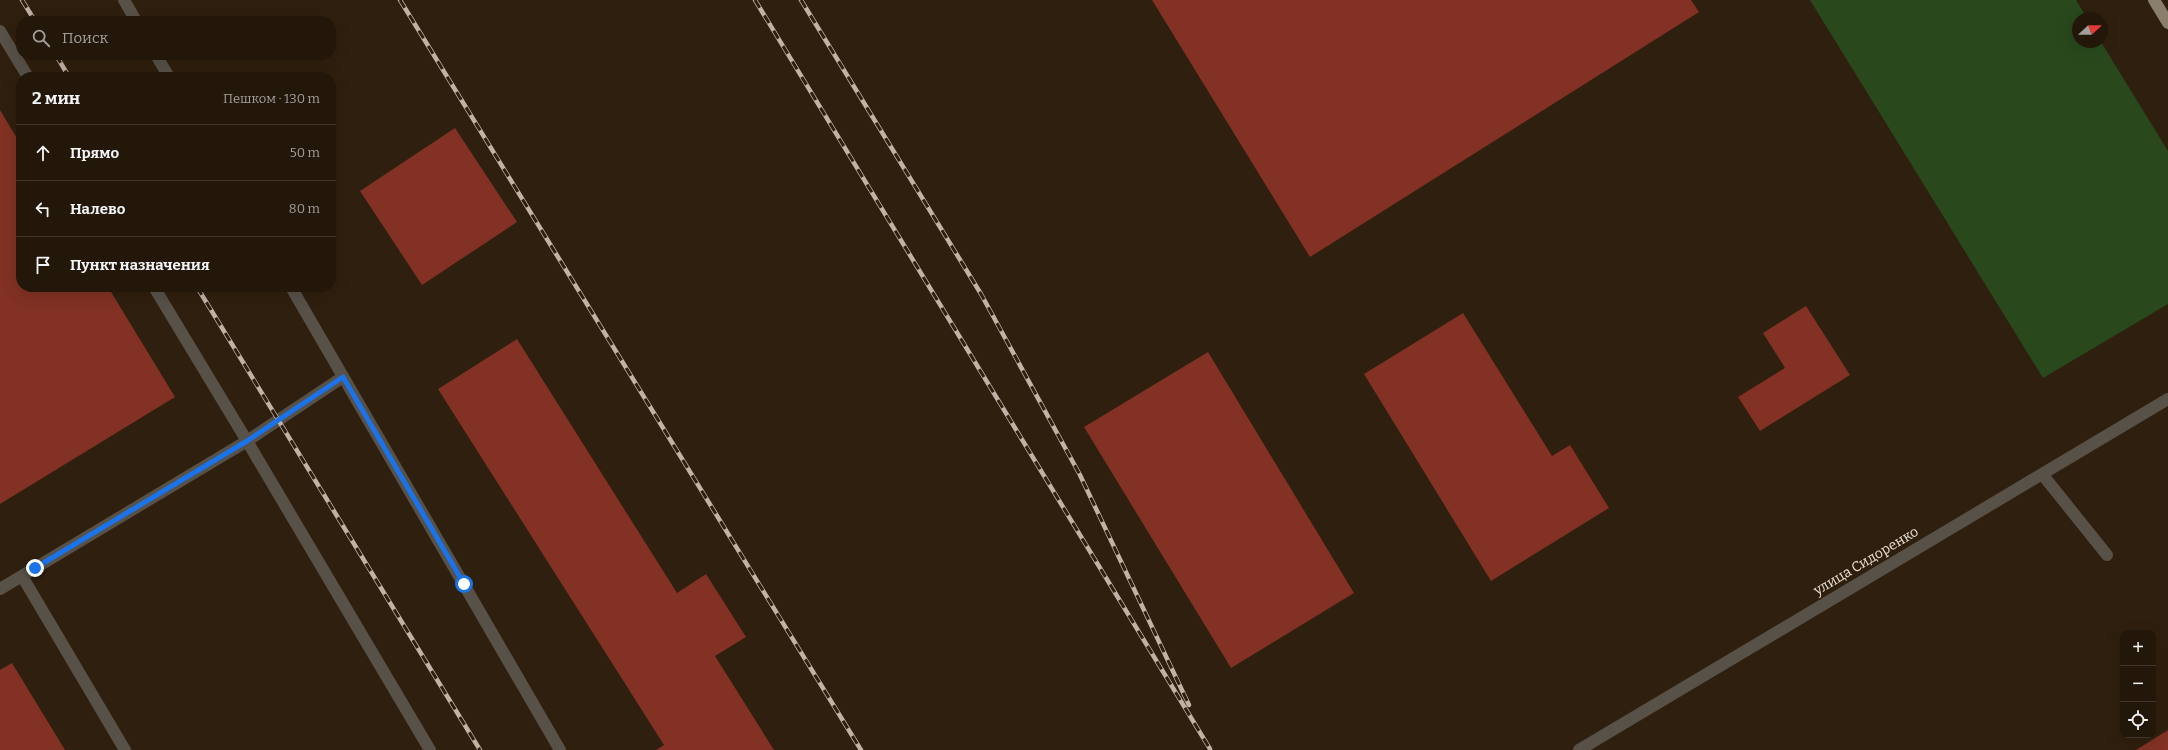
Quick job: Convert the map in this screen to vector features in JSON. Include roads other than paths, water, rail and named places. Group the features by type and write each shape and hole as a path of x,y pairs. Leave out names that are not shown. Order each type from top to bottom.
{"main road":[{"path":"2154,0 2168,23"}],"street":[{"path":"124,0 133,16"},
{"path":"0,31 16,57"},
{"path":"18,60 25,72"},
{"path":"159,60 166,72"},
{"path":"157,292 430,750"},
{"path":"294,292 560,750"},
{"path":"0,589 247,441 343,377"},
{"name":"улица Сидоренко","path":"1579,750 2168,399"},
{"path":"2042,474 2107,555"},
{"path":"22,576 125,750"}],"railway":[{"path":"22,0 32,16"},
{"path":"400,0 861,750"},
{"path":"755,0 1210,749"},
{"path":"801,0 981,294 1080,475 1189,705"},
{"path":"59,60 66,72"},
{"path":"200,292 480,750"}]}
